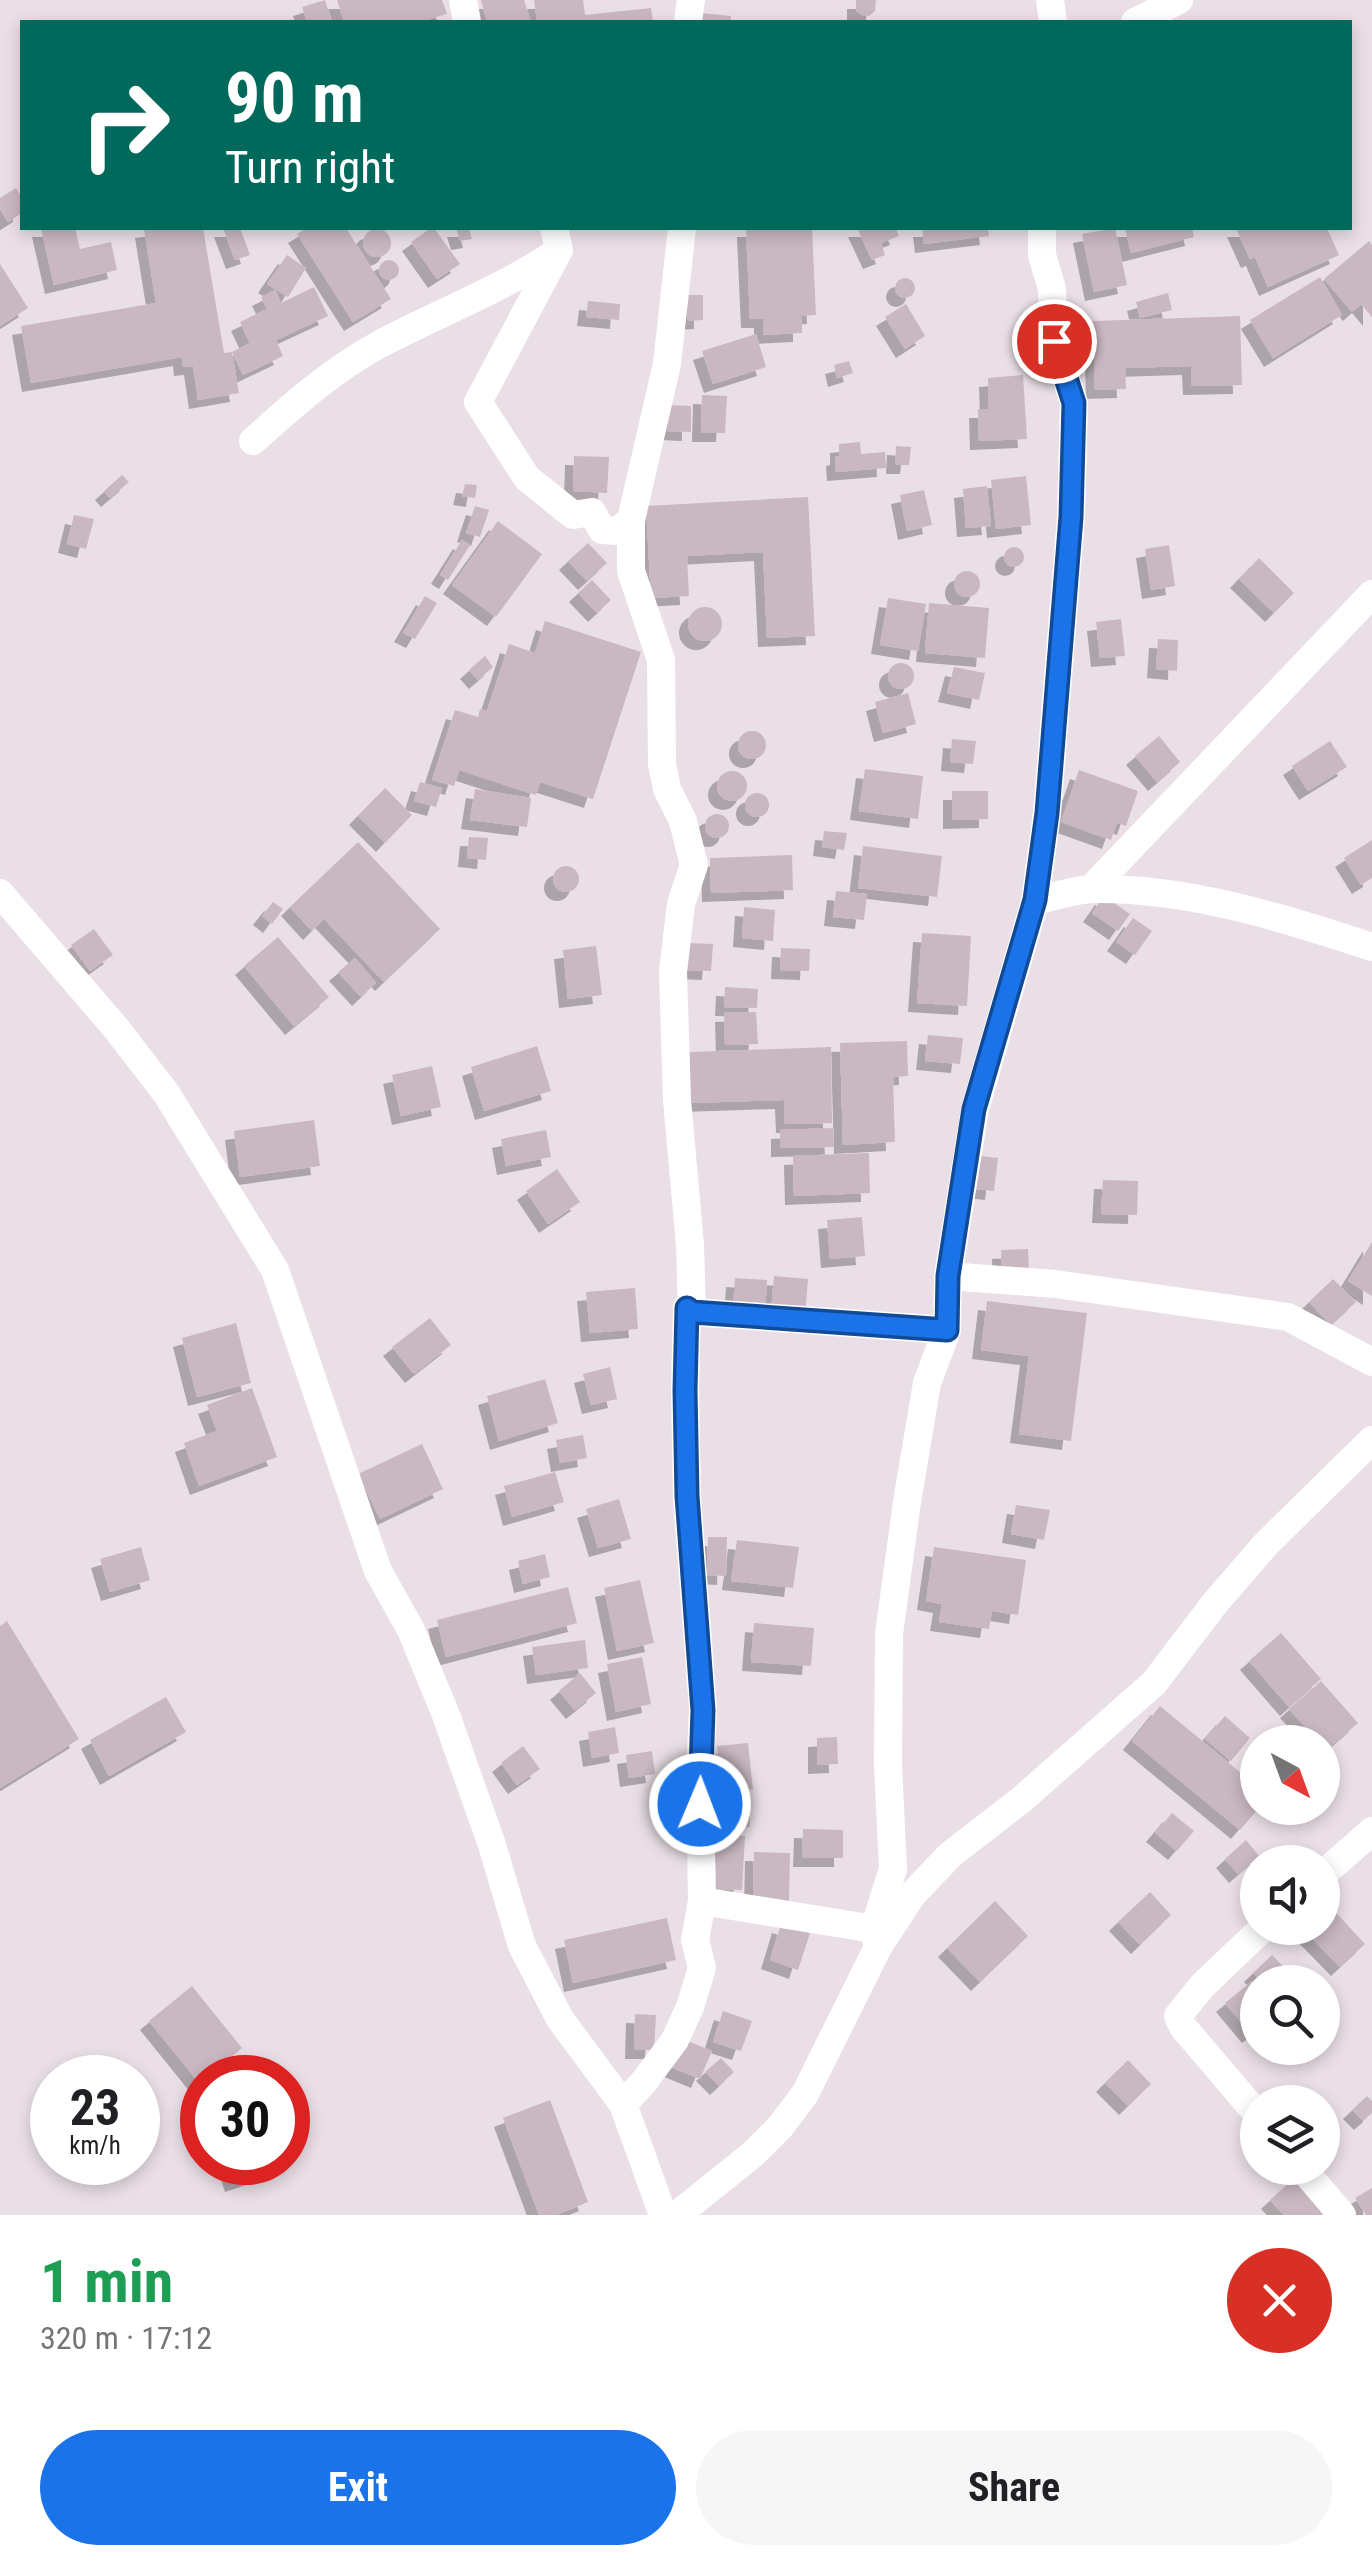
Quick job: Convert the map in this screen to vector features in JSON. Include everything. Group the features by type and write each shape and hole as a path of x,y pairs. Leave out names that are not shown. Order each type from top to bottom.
{"street":[{"path":"1139,20 1178,0"},
{"path":"682,230 668,364 631,520 632,571 661,660 664,777 683,821 694,865 681,904 673,972 677,1100 692,1312"},
{"path":"677,2215 780,2128 804,2094 876,1938 893,1869 888,1765 890,1634 907,1502 927,1383 947,1330 948,1276 974,1109 1035,900 1059,681 1071,517 1074,403 1054,341 1052,289 1042,255 1042,230"},
{"path":"556,239 478,402 526,478 573,515 592,512 602,530 618,532 631,520"},
{"path":"252,442 346,364 523,274 556,239"},
{"path":"1091,889 1372,594"},
{"path":"1035,900 1091,889 1144,891 1232,906 1372,946"},
{"path":"5,913 114,1027 166,1094 275,1270 378,1572 411,1630 446,1714 492,1844 522,1946 560,2019 622,2104 663,2215"},
{"path":"948,1276 1055,1284 1288,1316 1372,1362"},
{"path":"622,2104 675,2040 702,1968 695,1940 702,1902 703,1710 687,1496 687,1308 692,1312 947,1330"},
{"path":"876,1938 950,1855 1022,1800 1154,1683 1215,1602 1266,1544 1372,1440"},
{"path":"1340,1859 1372,1831"},
{"path":"702,1902 876,1938"},
{"path":"1240,2094 1178,2016 1244,1945"},
{"path":"1316,2185 1342,2215"}],"building":[{"path":"325,0 331,20 306,20 302,7"},
{"path":"337,0 442,0 447,14 429,20 343,20"},
{"path":"481,0 524,0 530,20 486,20"},
{"path":"534,0 583,0 585,15 651,8 653,20 537,20"},
{"path":"856,0 876,0 875,11 869,16 862,15 856,11"},
{"path":"701,13 731,16 730,20 700,20"},
{"path":"16,188 20,214 8,222 0,209 0,198"},
{"path":"41,230 75,230 80,249 111,242 117,270 54,285"},
{"path":"144,230 203,230 224,353 232,352 239,393 198,400 193,366 183,367 182,357 31,383 21,326 156,303"},
{"path":"224,230 241,230 250,255 235,260"},
{"path":"304,230 347,230 391,299 353,322 297,234"},
{"path":"372,230 382,230 390,238 390,248 382,256 372,256 364,248 364,238"},
{"path":"428,230 435,230 460,264 437,279 411,242"},
{"path":"457,230 470,230 472,239 460,241"},
{"path":"746,230 812,230 816,315 802,316 802,333 763,335 763,319 750,319"},
{"path":"858,230 897,230 899,236 881,243 885,255 872,260"},
{"path":"922,230 988,230 989,236 924,244"},
{"path":"1115,230 1127,285 1094,292 1082,234"},
{"path":"1125,230 1192,230 1194,237 1131,253"},
{"path":"1237,230 1328,230 1339,255 1268,287 1255,257 1250,259"},
{"path":"1369,241 1372,317 1361,304 1352,312 1324,279"},
{"path":"287,255 306,268 288,297 267,284"},
{"path":"385,260 393,260 399,270 393,280 385,280 379,274 379,266"},
{"path":"0,264 28,308 0,326"},
{"path":"1320,277 1342,315 1273,358 1250,320"},
{"path":"905,278 915,288 905,298 895,288"},
{"path":"314,287 328,316 276,340 283,356 243,375 232,352 250,343 240,322 267,309 261,297 275,290 281,303"},
{"path":"1168,293 1172,310 1140,318 1136,302"},
{"path":"687,295 703,295 703,320 687,321"},
{"path":"588,301 620,304 619,320 586,317"},
{"path":"906,304 925,336 905,349 885,317"},
{"path":"1240,316 1242,385 1192,386 1191,366 1125,368 1126,389 1095,390 1093,321"},
{"path":"756,334 766,367 713,384 702,351"},
{"path":"849,361 853,373 837,378 834,365"},
{"path":"1023,375 1027,439 979,441 978,409 989,409 988,378"},
{"path":"702,395 727,396 725,433 701,433"},
{"path":"668,405 691,406 691,432 667,431"},
{"path":"860,442 861,454 885,452 886,468 836,472 839,444"},
{"path":"896,446 911,447 909,465 895,465"},
{"path":"574,456 609,457 607,493 573,491"},
{"path":"122,475 129,482 110,498 104,491"},
{"path":"1026,476 1031,525 996,529 991,480"},
{"path":"465,484 477,485 475,498 462,496"},
{"path":"987,486 991,526 966,528 963,489"},
{"path":"924,490 932,525 907,531 900,495"},
{"path":"808,497 815,636 767,638 763,552 687,556 689,596 651,598 646,506"},
{"path":"475,506 489,510 480,537 466,533"},
{"path":"74,515 94,519 86,549 67,544"},
{"path":"498,521 542,554 496,617 452,585"},
{"path":"462,540 470,545 448,580 440,575"},
{"path":"588,543 607,563 587,581 568,561"},
{"path":"1169,545 1175,586 1151,590 1145,549"},
{"path":"1014,547 1024,557 1014,567 1004,557"},
{"path":"1259,558 1294,593 1274,613 1239,579"},
{"path":"967,571 976,575 980,584 976,593 967,597 958,593 954,584 958,575"},
{"path":"592,580 611,600 597,613 578,593"},
{"path":"425,596 437,603 415,639 403,633"},
{"path":"888,598 926,604 918,651 880,645"},
{"path":"929,603 989,608 985,658 925,653"},
{"path":"705,607 717,612 722,624 717,636 705,641 693,636 688,624 693,612"},
{"path":"1121,619 1125,656 1100,658 1096,622"},
{"path":"545,621 641,652 593,799 540,782 536,795 459,770 454,786 432,780 455,710 478,717 480,709 487,711 509,644 535,653"},
{"path":"1158,639 1178,640 1177,671 1156,669"},
{"path":"485,656 493,667 478,680 469,670"},
{"path":"901,663 910,667 914,676 910,685 901,689 892,685 888,676 892,667"},
{"path":"954,667 985,673 979,700 947,693"},
{"path":"908,693 916,724 883,733 875,702"},
{"path":"752,731 762,735 766,745 762,755 752,759 742,755 738,745 742,735"},
{"path":"1159,736 1180,762 1157,782 1135,756"},
{"path":"952,739 976,741 973,764 950,762"},
{"path":"1330,741 1347,767 1308,791 1292,766"},
{"path":"865,769 923,776 918,819 859,811"},
{"path":"1079,770 1138,791 1126,826 1117,823 1111,840 1061,822"},
{"path":"732,771 746,780 747,786 738,800 732,801 718,792 717,786 726,772"},
{"path":"420,782 442,788 436,807 414,801"},
{"path":"385,788 412,815 385,843 358,816"},
{"path":"475,789 531,798 527,827 470,820"},
{"path":"952,791 988,791 988,819 952,820"},
{"path":"757,793 766,796 766,814 757,817 748,814 745,805 748,796"},
{"path":"717,814 726,817 726,835 717,838 708,835 705,826 708,817"},
{"path":"824,831 847,833 844,850 822,847"},
{"path":"469,837 488,838 486,860 467,858"},
{"path":"1372,840 1372,878 1361,885 1344,858"},
{"path":"358,842 440,929 384,982 324,919 312,931 290,907"},
{"path":"863,846 942,856 937,897 858,888"},
{"path":"792,855 793,890 711,893 710,858"},
{"path":"566,866 575,870 579,879 575,888 566,892 557,888 553,879 557,870"},
{"path":"836,891 867,894 864,920 833,917"},
{"path":"1104,896 1130,914 1118,931 1092,913"},
{"path":"273,902 283,909 272,924 262,916"},
{"path":"744,907 775,910 773,941 742,938"},
{"path":"1133,918 1152,931 1135,955 1116,942"},
{"path":"94,929 113,955 90,971 71,945"},
{"path":"922,933 971,936 967,1006 917,1003"},
{"path":"278,937 329,997 294,1026 244,966"},
{"path":"688,943 713,944 711,971 687,970"},
{"path":"596,946 602,995 568,999 563,950"},
{"path":"781,948 810,949 809,971 780,970"},
{"path":"355,958 376,983 361,997 338,972"},
{"path":"725,987 758,989 757,1008 724,1007"},
{"path":"756,1012 758,1044 725,1045 724,1013"},
{"path":"928,1035 963,1038 960,1064 925,1061"},
{"path":"907,1041 908,1076 893,1077 895,1142 843,1145 840,1043"},
{"path":"537,1046 551,1091 484,1111 471,1067"},
{"path":"831,1047 832,1123 785,1124 784,1100 691,1103 689,1052"},
{"path":"432,1066 441,1107 401,1116 392,1075"},
{"path":"314,1120 320,1166 240,1177 234,1131"},
{"path":"833,1128 834,1147 780,1148 780,1130"},
{"path":"546,1130 551,1157 506,1166 501,1139"},
{"path":"869,1153 870,1193 794,1196 793,1156"},
{"path":"971,1155 998,1158 994,1191 967,1188"},
{"path":"557,1169 580,1202 548,1224 526,1191"},
{"path":"1103,1180 1138,1181 1137,1215 1101,1214"},
{"path":"862,1217 865,1256 830,1259 827,1220"},
{"path":"1372,1242 1372,1296 1348,1281"},
{"path":"1028,1249 1029,1272 1002,1273 1001,1250"},
{"path":"774,1276 808,1279 805,1315 771,1312"},
{"path":"735,1278 767,1280 765,1311 733,1309"},
{"path":"1333,1279 1356,1302 1331,1325 1309,1302"},
{"path":"635,1288 638,1329 590,1333 586,1292"},
{"path":"987,1301 1087,1313 1071,1441 1019,1434 1029,1356 981,1350"},
{"path":"430,1318 451,1345 414,1374 392,1347"},
{"path":"236,1323 251,1383 197,1397 182,1338"},
{"path":"610,1367 617,1399 591,1405 583,1374"},
{"path":"545,1379 558,1423 499,1441 487,1396"},
{"path":"252,1388 277,1457 199,1486 184,1443 217,1431 207,1405"},
{"path":"583,1435 587,1458 560,1463 556,1440"},
{"path":"422,1444 443,1489 380,1519 358,1474"},
{"path":"555,1472 564,1502 512,1517 504,1486"},
{"path":"619,1499 631,1539 598,1548 586,1509"},
{"path":"1016,1505 1050,1510 1044,1540 1011,1534"},
{"path":"708,1537 727,1537 726,1576 707,1575"},
{"path":"737,1540 799,1547 793,1588 731,1581"},
{"path":"141,1547 150,1580 110,1592 100,1559"},
{"path":"934,1547 1026,1560 1018,1615 992,1611 989,1629 939,1622 942,1604 926,1601"},
{"path":"545,1554 550,1577 523,1584 518,1561"},
{"path":"640,1580 654,1643 617,1651 604,1588"},
{"path":"568,1587 577,1623 446,1657 437,1620"},
{"path":"7,1621 79,1739 0,1788 0,1626"},
{"path":"754,1623 814,1628 811,1666 751,1662"},
{"path":"1281,1633 1321,1679 1289,1707 1249,1661"},
{"path":"585,1640 588,1668 536,1675 532,1647"},
{"path":"642,1657 651,1704 616,1712 607,1664"},
{"path":"580,1673 596,1693 575,1710 559,1691"},
{"path":"1321,1681 1358,1723 1340,1739 1340,1725 1304,1725 1289,1709"},
{"path":"166,1697 186,1732 109,1776 90,1740"},
{"path":"1160,1706 1240,1772 1240,1825 1244,1825 1240,1830 1132,1741"},
{"path":"1225,1716 1240,1729 1240,1750 1231,1761 1205,1739"},
{"path":"615,1727 619,1753 592,1758 588,1732"},
{"path":"837,1737 838,1764 817,1765 817,1738"},
{"path":"748,1743 753,1789 722,1793 717,1746"},
{"path":"523,1746 540,1769 517,1785 501,1763"},
{"path":"652,1751 655,1774 629,1778 626,1755"},
{"path":"722,1808 750,1808 750,1827 723,1828"},
{"path":"1172,1813 1194,1831 1177,1851 1155,1833"},
{"path":"803,1829 843,1830 843,1858 802,1858"},
{"path":"717,1835 745,1836 742,1890 715,1889"},
{"path":"1240,1845 1240,1872 1225,1859"},
{"path":"754,1852 790,1853 789,1901 753,1900"},
{"path":"1150,1892 1171,1915 1140,1945 1118,1922"},
{"path":"995,1901 1028,1936 980,1982 947,1948"},
{"path":"1340,1917 1365,1944 1338,1965 1319,1945 1340,1945"},
{"path":"667,1918 676,1960 573,1983 564,1940"},
{"path":"781,1924 810,1933 798,1970 770,1960"},
{"path":"1272,1955 1282,1965 1261,1965"},
{"path":"192,1986 242,2048 234,2055 180,2055 180,2059 149,2021"},
{"path":"1240,1991 1240,2021 1225,2003"},
{"path":"723,2011 752,2021 741,2051 713,2042"},
{"path":"635,2014 656,2015 654,2050 634,2050"},
{"path":"683,2039 712,2051 700,2079 671,2067"},
{"path":"721,2058 734,2072 719,2086 705,2072"},
{"path":"1128,2060 1151,2084 1128,2106 1105,2083"},
{"path":"1367,2096 1372,2101 1372,2113 1363,2121 1352,2110"},
{"path":"550,2100 588,2202 556,2215 539,2215 503,2118"},
{"path":"1286,2185 1305,2185 1333,2215 1284,2215 1270,2200"},
{"path":"1372,2188 1372,2215 1366,2215 1355,2198"}],"route":[{"path":"700,1804 703,1710 687,1496 687,1308 692,1312 947,1330 948,1276 974,1109 1035,900 1047,813 1071,517 1074,403 1054,341"}]}
